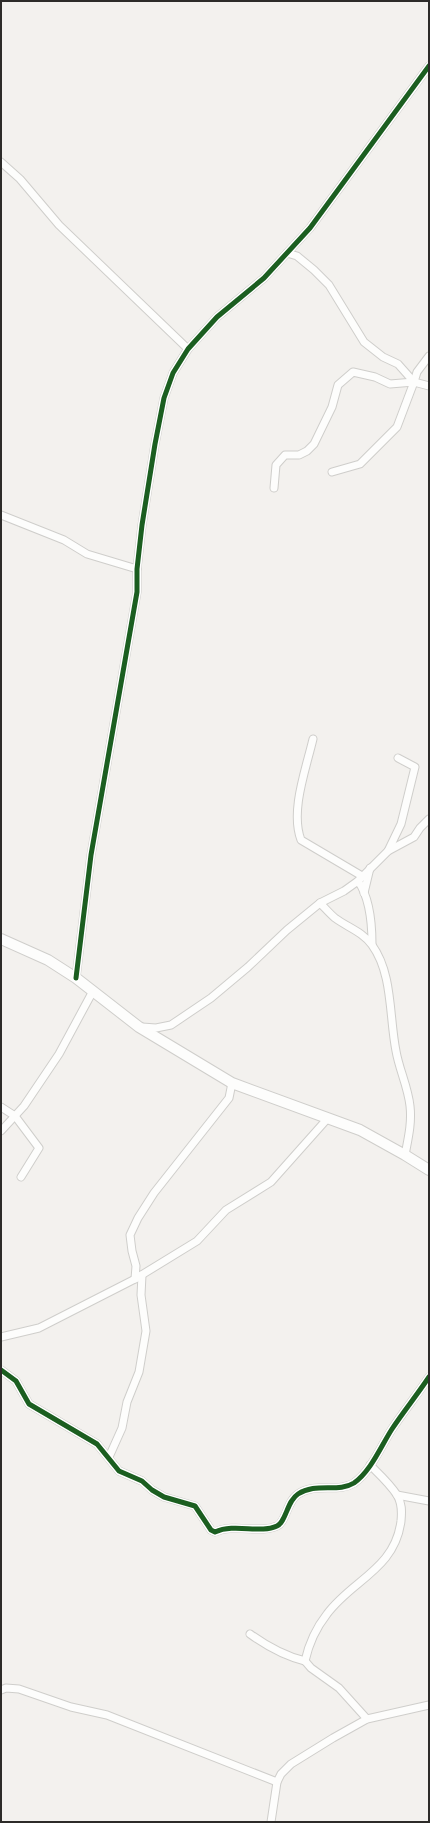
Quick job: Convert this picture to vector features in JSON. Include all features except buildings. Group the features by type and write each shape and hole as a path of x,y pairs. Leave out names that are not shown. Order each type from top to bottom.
{"street":[{"path":"76,978 92,855 137,592 137,568 142,525 164,398 173,373 188,350 217,317 264,278 310,228 429,66"},
{"path":"1,162 20,179 59,225 188,350"},
{"path":"288,253 303,261 329,285 364,342 383,357 398,364 414,382"},
{"path":"332,472 360,464 397,427 417,372 429,356"},
{"path":"274,488 276,465 285,455 299,455 307,451 314,444 332,407 338,385 353,372 375,377 390,384 414,382 429,386"},
{"path":"1,515 64,540 87,554 137,568"},
{"path":"313,739 299,797 296,829 301,840 360,878 372,930 372,944"},
{"path":"388,851 401,824 415,767 398,758"},
{"path":"160,1040 164,1029 211,998 248,967 287,930 320,903 360,878 388,851 414,838 420,828 429,819"},
{"path":"364,893 370,868"},
{"path":"320,903 334,918 362,935 372,944 382,961 388,988 396,1053 407,1088 410,1106 411,1122 405,1155"},
{"path":"1,939 48,960 93,990 139,1027 232,1083 280,1102 360,1130 429,1170"},
{"path":"1,1131 24,1106 59,1054 93,990"},
{"path":"139,1027 156,1028 168,1026"},
{"path":"135,1279 136,1266 132,1252 130,1235 138,1218 154,1193 229,1098 232,1083"},
{"path":"1,1108 15,1116 39,1148 21,1177"},
{"path":"1,1337 39,1328 135,1279 197,1241 226,1210 271,1182 328,1118"},
{"path":"109,1457 122,1428 127,1402 139,1372 146,1331 141,1295 142,1275"},
{"path":"1,1370 16,1380 29,1404 97,1444 119,1471 142,1481 152,1490 164,1497 195,1506 211,1530 215,1532 230,1528 253,1529 276,1527 281,1524 289,1504 296,1495 313,1488 348,1485 354,1482 370,1465 393,1428 429,1377"},
{"path":"306,1661 315,1632 327,1613 348,1592 371,1574 386,1558 395,1545 400,1527 402,1508 397,1494 370,1465"},
{"path":"397,1494 429,1501"},
{"path":"250,1634 270,1649 289,1657 306,1661 311,1668 339,1688 367,1719"},
{"path":"1,1690 6,1688 19,1689 70,1708 107,1715 278,1782"},
{"path":"271,1822 278,1782 281,1774 291,1764 367,1719 429,1705"}],"cycle path":[{"path":"76,978 91,855 137,592 137,569 142,525 164,398 173,373 188,349 217,317 264,278 310,228 429,66"},
{"path":"1,1370 16,1381 29,1404 97,1444 119,1471 142,1481 152,1490 164,1497 195,1506 211,1530 215,1532 231,1528 263,1529 277,1526 283,1520 294,1497 305,1490 341,1487 354,1483 371,1465 392,1429 429,1377"}]}
